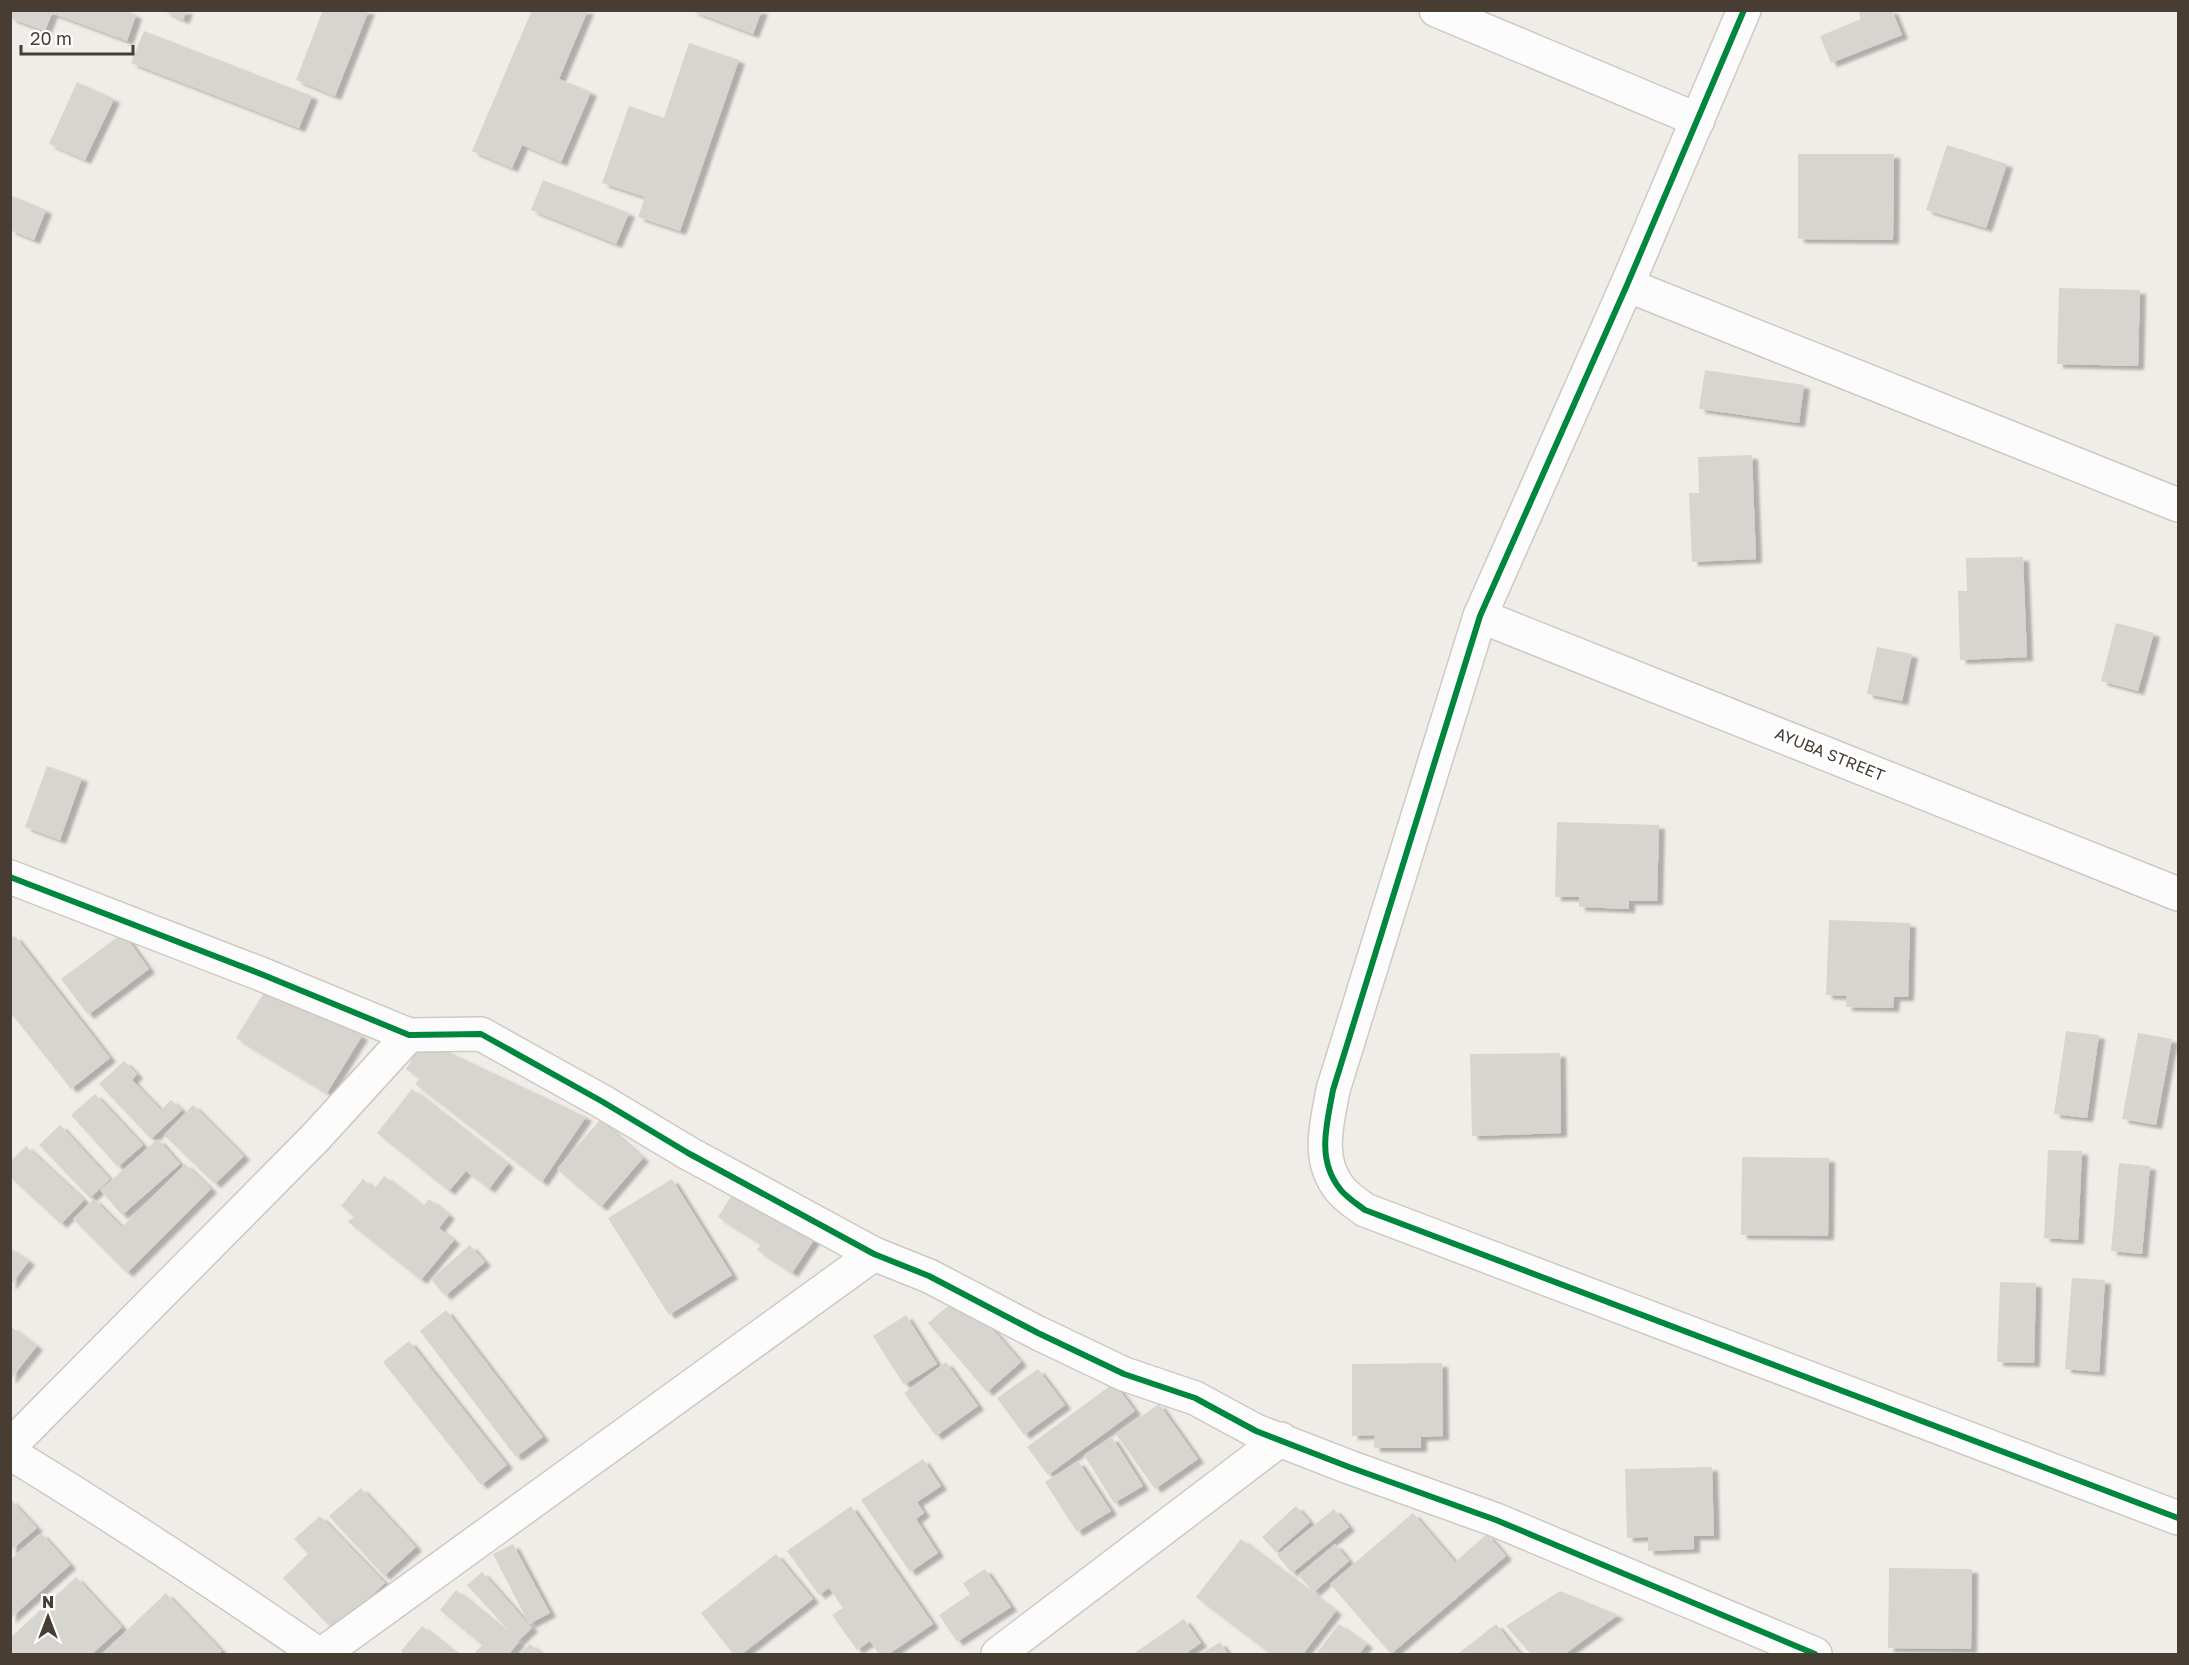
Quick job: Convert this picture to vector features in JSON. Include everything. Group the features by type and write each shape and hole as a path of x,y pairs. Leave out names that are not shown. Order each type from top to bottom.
{"street":[{"path":"1436,10 1698,120"},
{"path":"1744,10 1627,285 1480,616 1333,1090 1326,1129 1325,1161 1339,1189 1365,1210 2178,1518"},
{"path":"1627,285 2178,505"},
{"name":"AYUBA STREET","path":"1480,616 2178,894"},
{"path":"13,881 261,974 409,1035 481,1034 603,1102 688,1153 874,1254 929,1275 1038,1333 1124,1374 1195,1398 1256,1431 1496,1520 1815,1654"},
{"path":"10,1446 315,1138 409,1035"},
{"path":"322,1654 874,1254"},
{"path":"998,1654 1281,1439"},
{"path":"10,1453 166,1551 318,1654"}],"building":[{"path":"10,10 125,10 136,15 127,41 52,13 45,31 10,18"},
{"path":"162,10 187,10 183,20"},
{"path":"323,10 369,10 335,96 296,80"},
{"path":"532,10 588,10 559,79 591,92 561,162 522,145 512,168 472,151"},
{"path":"690,10 762,10 753,34"},
{"path":"1858,10 1892,10 1902,35 1831,63 1820,36 1861,19"},
{"path":"144,31 312,96 299,128 131,63"},
{"path":"689,43 739,60 680,231 638,217 645,197 602,183 629,106 664,118"},
{"path":"77,82 114,99 85,160 49,144"},
{"path":"1947,145 2007,164 1986,228 1926,210"},
{"path":"1798,154 1894,154 1893,240 1798,239"},
{"path":"543,180 629,213 616,244 531,210"},
{"path":"10,195 46,210 34,240 10,230"},
{"path":"2059,288 2140,290 2138,366 2057,364"},
{"path":"1705,370 1804,385 1799,423 1699,409"},
{"path":"1752,455 1756,559 1692,562 1689,493 1699,493 1698,457"},
{"path":"2023,557 2027,657 1960,660 1958,591 1967,591 1966,558"},
{"path":"2116,623 2154,633 2138,691 2101,681"},
{"path":"1877,647 1912,654 1902,701 1867,694"},
{"path":"47,766 82,778 60,840 25,827"},
{"path":"1557,822 1659,825 1657,901 1629,901 1629,909 1579,907 1579,897 1555,897"},
{"path":"1829,920 1910,923 1908,997 1894,997 1893,1008 1846,1007 1847,996 1826,995"},
{"path":"123,933 149,969 88,1015 61,979"},
{"path":"15,936 110,1058 71,1089 10,1012 10,939"},
{"path":"271,981 362,1036 327,1093 236,1038"},
{"path":"2066,1031 2099,1035 2087,1118 2054,1114"},
{"path":"2138,1033 2172,1039 2156,1125 2122,1119"},
{"path":"423,1040 586,1117 542,1182 415,1084 420,1079 406,1069"},
{"path":"1560,1053 1561,1133 1472,1136 1470,1054"},
{"path":"124,1061 137,1074 132,1080 161,1110 171,1100 182,1110 151,1139 99,1084"},
{"path":"412,1089 508,1164 489,1189 466,1171 449,1191 377,1133"},
{"path":"95,1094 143,1145 118,1167 71,1115"},
{"path":"193,1105 244,1156 215,1184 164,1135"},
{"path":"600,1120 643,1158 601,1207 557,1169"},
{"path":"60,1125 110,1179 90,1198 39,1145"},
{"path":"158,1139 180,1164 122,1215 100,1190"},
{"path":"26,1146 84,1200 61,1224 10,1177 10,1162"},
{"path":"2048,1150 2082,1151 2078,1240 2044,1238"},
{"path":"1742,1157 1829,1158 1828,1236 1741,1235"},
{"path":"2119,1163 2150,1166 2142,1254 2111,1251"},
{"path":"185,1164 211,1189 127,1273 73,1219 94,1199 122,1227"},
{"path":"384,1176 423,1206 429,1199 449,1215 439,1228 454,1240 421,1280 348,1222 354,1216 341,1206 363,1179 374,1189"},
{"path":"672,1179 732,1275 669,1315 608,1218"},
{"path":"738,1186 816,1237 792,1273 757,1250 761,1244 718,1217"},
{"path":"470,1245 485,1262 445,1296 431,1279"},
{"path":"10,1248 29,1261 10,1286"},
{"path":"2072,1278 2105,1280 2099,1372 2065,1369"},
{"path":"2000,1282 2036,1283 2034,1363 1997,1362"},
{"path":"962,1294 1021,1362 987,1392 928,1323"},
{"path":"446,1310 543,1437 516,1457 420,1331"},
{"path":"906,1315 937,1364 904,1385 873,1336"},
{"path":"10,1326 37,1346 10,1380"},
{"path":"409,1341 507,1465 481,1485 383,1362"},
{"path":"946,1362 978,1406 936,1436 904,1393"},
{"path":"1442,1363 1443,1436 1421,1437 1421,1448 1374,1448 1374,1435 1352,1436 1352,1364"},
{"path":"1038,1369 1065,1405 1024,1435 997,1398"},
{"path":"1114,1383 1135,1411 1048,1475 1027,1447"},
{"path":"1159,1404 1198,1459 1155,1489 1116,1434"},
{"path":"1112,1437 1143,1486 1114,1503 1084,1455"},
{"path":"923,1459 941,1486 917,1502 924,1513 916,1519 938,1553 910,1572 861,1500"},
{"path":"1078,1461 1111,1511 1077,1532 1045,1482"},
{"path":"1712,1467 1714,1536 1694,1536 1694,1549 1648,1551 1648,1537 1627,1538 1625,1469"},
{"path":"361,1488 416,1547 384,1576 329,1516"},
{"path":"10,1499 37,1528 10,1551"},
{"path":"851,1506 933,1624 889,1654 879,1654 870,1641 857,1650 832,1615 843,1608 829,1588 819,1595 787,1551"},
{"path":"1296,1506 1310,1522 1276,1552 1262,1537"},
{"path":"1334,1509 1349,1527 1292,1573 1277,1555"},
{"path":"1413,1513 1455,1562 1487,1534 1506,1556 1391,1654 1330,1584"},
{"path":"320,1516 385,1583 334,1631 283,1578 308,1554 294,1539"},
{"path":"41,1533 70,1565 10,1619 10,1560"},
{"path":"1241,1539 1336,1611 1303,1654 1271,1654 1196,1597"},
{"path":"513,1544 550,1613 529,1624 493,1554"},
{"path":"1335,1544 1349,1561 1314,1592 1298,1575"},
{"path":"776,1554 813,1599 742,1654 733,1654 701,1613"},
{"path":"1889,1568 1972,1569 1971,1649 1888,1648"},
{"path":"985,1569 1011,1607 957,1642 939,1615 970,1594 963,1583"},
{"path":"482,1572 532,1628 518,1641 467,1585"},
{"path":"76,1577 122,1627 92,1654 10,1654 10,1638"},
{"path":"456,1590 519,1642 509,1654 474,1654 482,1645 440,1610"},
{"path":"1560,1591 1618,1615 1565,1654 1531,1654 1506,1626"},
{"path":"166,1593 222,1651 219,1654 102,1654"},
{"path":"1184,1619 1201,1643 1185,1654 1133,1654"},
{"path":"1339,1624 1367,1644 1359,1654 1316,1654"},
{"path":"1496,1624 1520,1654 1459,1653"},
{"path":"422,1626 457,1654 404,1654 401,1651"},
{"path":"1220,1642 1228,1654 1201,1654"},
{"path":"530,1644 542,1654 520,1654"}],"cycle path":[{"path":"1744,10 1627,285 1480,616 1333,1090 1325,1141 1328,1166 1340,1189 1365,1210 2178,1518"},
{"path":"10,877 261,974 409,1035 481,1034 603,1102 688,1153 874,1254 929,1276 1038,1333 1124,1374 1195,1398 1256,1431 1496,1520 1815,1654"}]}
